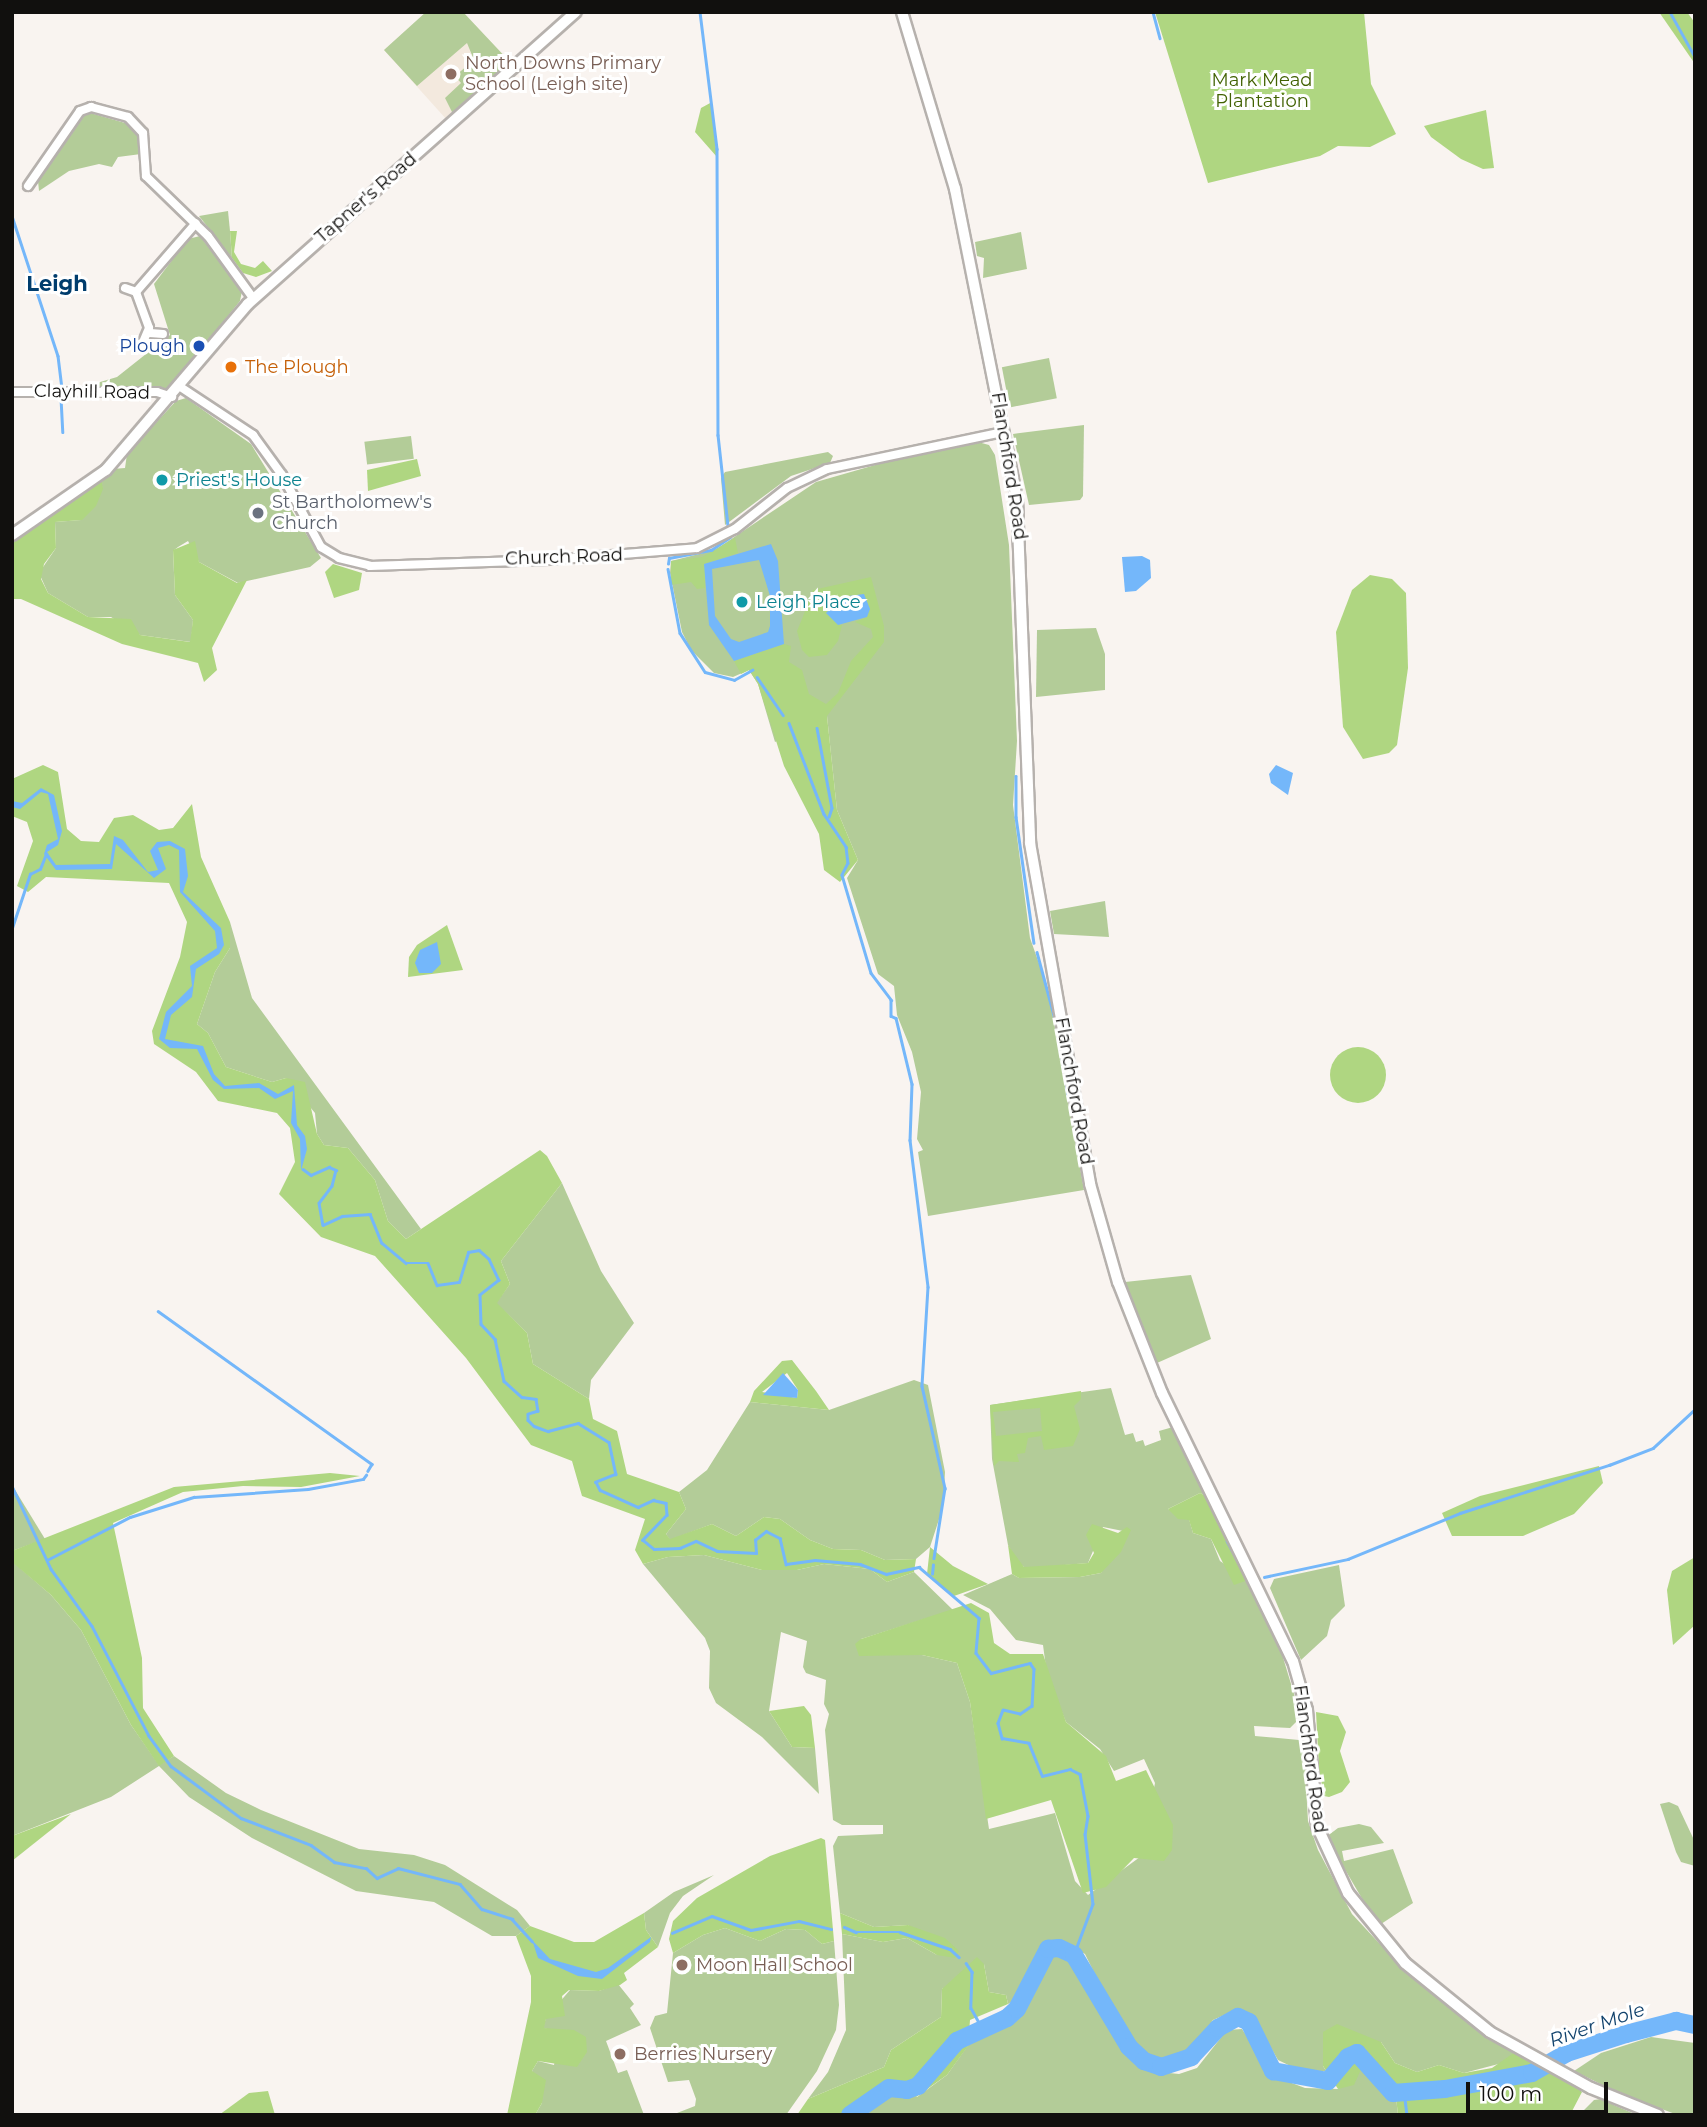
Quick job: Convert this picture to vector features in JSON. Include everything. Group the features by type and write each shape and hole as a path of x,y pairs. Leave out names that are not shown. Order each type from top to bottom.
{"street":[{"name":"Tapner's Road","path":"12,535 106,470 172,397 219,334 253,298 576,12"},
{"name":"Flanchford Road","path":"902,12 955,189 1021,537 1030,843 1090,1184 1114,1270 1162,1393 1293,1661 1307,1710 1317,1826 1333,1866 1360,1911 1405,1963 1490,2032 1572,2076 1658,2115"},
{"path":"28,186 80,111 91,107 139,124 146,176 196,223 253,298"},
{"path":"136,292 196,223"},
{"path":"125,288 136,292"},
{"path":"136,292 150,333"},
{"path":"150,333 163,334"},
{"path":"141,347 150,333"},
{"name":"Church Road","path":"180,386 253,435 282,475 321,547 339,558 370,566 549,560 697,548 735,529 787,488 827,469 1003,432"},
{"name":"Clayhill Road","path":"12,392 157,392 172,397"}],"shaded area":[{"name":"North Downs Primary School (Leigh site)","path":"426,12 463,12 510,62 447,120 384,50"}],"green space":[{"name":"North Downs Primary School (Leigh site)","path":"426,12 463,12 510,62 453,114 445,98 461,83 455,76 474,60 467,43 417,86 384,50"},
{"name":"Mark Mead Plantation","path":"1155,12 1364,12 1371,84 1396,134 1370,147 1338,146 1320,156 1208,183"},
{"path":"1659,12 1687,12 1695,23 1695,64"},
{"path":"712,102 717,157 695,132 701,108"},
{"path":"1486,110 1494,168 1483,169 1461,159 1431,137 1424,126"},
{"path":"87,112 132,125 141,141 141,154 118,157 112,167 99,164 69,171 39,191 38,181"},
{"path":"228,211 230,231 232,258 199,216"},
{"path":"230,231 237,231 234,252 241,264 255,268 263,261 272,271 256,277 243,273 232,258"},
{"path":"1021,232 1027,269 983,278 984,258 977,256 975,242"},
{"path":"200,236 242,291 240,301 170,388 80,388 117,377 170,335 154,284 188,239"},
{"path":"1049,358 1057,398 1010,407 1002,367"},
{"path":"186,398 251,444 321,558 310,567 238,583 199,562 188,541 178,547 173,551 175,595 193,620 191,642 140,635 111,617 88,617 48,593 39,573 56,548 55,522 81,520 101,478 112,469 125,468 127,454 176,401"},
{"path":"1084,425 1083,496 1080,500 1029,505 1013,434"},
{"path":"411,436 414,459 367,465 364,442"},
{"path":"978,442 989,445 995,455 1009,545 1017,741 1013,805 1030,938 1048,989 1084,1190 928,1216 918,1152 923,1150 917,1139 921,1092 912,1052 897,1015 894,986 878,974 847,878 858,860 837,810 827,716 775,742 758,684 749,670 733,677 714,673 691,650 682,632 670,573 671,561 715,550 816,482 910,455"},
{"path":"828,452 833,456 830,463 791,476 725,525 721,478 725,472"},
{"path":"417,459 421,476 368,491 367,470"},
{"path":"101,478 103,489 96,506 82,520 55,522 56,548 44,564 41,579 48,593 88,617 131,619 140,635 190,642 193,620 175,595 173,550 195,541 199,562 237,583 247,580 212,648 217,670 204,682 198,663 122,644 21,599 12,599 12,543"},
{"path":"735,538 738,553 705,564 705,588 697,589 691,582 671,585 671,561 702,557"},
{"path":"333,564 362,573 359,590 334,598 325,572"},
{"path":"1370,575 1392,579 1406,593 1408,668 1397,745 1389,753 1363,759 1343,727 1336,632 1352,590"},
{"path":"871,577 884,626 884,642 827,716 837,810 858,860 840,882 824,870 819,834 784,766 758,684 749,670 741,674 734,661 784,644 791,646 789,662 802,670 809,694 826,704 838,693 851,661 873,637 871,629 855,622 867,617 864,594 842,597 839,604 829,607 838,625 842,625 838,641 827,655 809,657 802,650 797,631 813,590"},
{"path":"1096,628 1105,654 1105,690 1036,697 1037,630"},
{"path":"43,765 58,772 67,829 81,841 99,842 114,818 133,815 159,830 173,828 192,804 201,857 230,922 230,948 215,972 197,1024 208,1033 226,1067 272,1082 286,1078 305,1082 317,1134 324,1145 348,1148 375,1180 388,1221 406,1239 540,1150 547,1156 562,1183 501,1261 510,1284 497,1303 527,1333 533,1364 589,1399 593,1419 617,1431 627,1474 679,1492 686,1509 666,1534 670,1539 712,1524 736,1536 764,1517 780,1519 810,1540 833,1549 861,1550 885,1560 916,1559 914,1572 887,1582 870,1569 824,1564 797,1570 762,1570 704,1555 668,1557 643,1564 635,1550 645,1519 582,1496 572,1461 531,1445 466,1358 375,1256 321,1237 279,1194 295,1162 290,1128 277,1113 218,1101 196,1072 154,1044 152,1031 180,957 187,922 169,883 46,877 28,892 17,886 33,841 27,822 12,816 12,779"},
{"path":"1105,901 1109,937 1054,934 1050,911"},
{"path":"230,922 252,998 421,1229 406,1239 388,1221 375,1180 348,1148 324,1145 317,1134 315,1113 286,1078 272,1082 226,1067 208,1033 197,1024 215,972 230,948"},
{"path":"447,925 463,970 408,977 409,957 417,945"},
{"path":"1352,1047 1364,1047 1378,1055 1386,1069 1384,1086 1378,1095 1364,1103 1352,1103 1335,1091 1330,1081 1330,1069 1342,1052"},
{"path":"562,1183 601,1271 634,1323 591,1380 589,1399 533,1364 527,1333 496,1303 510,1284 501,1261"},
{"path":"1191,1275 1211,1339 1157,1363 1125,1282"},
{"path":"792,1360 829,1410 750,1402 754,1391 782,1361","holes":["787,1373 798,1390 797,1398 762,1392"]},
{"path":"914,1380 928,1385 945,1472 943,1507 930,1547 916,1559 885,1560 861,1550 833,1549 810,1540 780,1519 764,1517 736,1536 712,1524 670,1540 666,1534 686,1509 679,1492 707,1470 750,1402 829,1410"},
{"path":"1111,1388 1125,1435 1133,1433 1136,1442 1143,1440 1145,1446 1161,1440 1159,1431 1173,1427 1206,1496 1200,1493 1168,1509 1189,1519 1193,1533 1211,1539 1220,1561 1248,1580 1278,1641 1301,1717 1290,1728 1254,1726 1255,1736 1299,1740 1304,1751 1308,1821 1318,1850 1352,1914 1404,1970 1487,2036 1515,2052 1506,2062 1464,2073 1439,2065 1417,2072 1395,2063 1381,2042 1323,2066 1326,2071 1303,2072 1278,2060 1253,2016 1236,2010 1213,2020 1184,2059 1156,2062 1144,2056 1122,2029 1085,1954 1064,1941 1051,1941 1041,1946 1013,2001 1008,2004 1006,1995 989,1992 984,1964 942,1989 941,2017 891,2050 884,2067 808,2099 828,2072 846,2030 842,1934 883,1942 907,1938 937,1955 908,1925 874,1927 840,1913 833,1846 838,1836 883,1834 883,1825 842,1825 833,1820 825,1730 829,1714 824,1704 826,1680 806,1673 803,1667 807,1641 781,1632 769,1711 792,1747 815,1748 819,1794 762,1737 716,1703 709,1688 710,1651 705,1638 643,1564 668,1557 704,1555 762,1570 797,1570 824,1564 870,1569 887,1582 914,1572 953,1610 861,1639 870,1655 922,1655 957,1663 970,1702 989,1829 1055,1813 1075,1881 1088,1895 1140,1857 1155,1783 1144,1759 1114,1771 1100,1749 1066,1722 1047,1675 1043,1645 1016,1640 990,1609 963,1595 1012,1574 1019,1578 1080,1577 1101,1573 1123,1531 1103,1527 1088,1563 1024,1567 1017,1561 1008,1545 992,1459 990,1405"},
{"path":"1081,1391 1081,1399 1074,1406 1080,1429 1073,1446 1044,1450 1041,1436 1028,1438 1025,1453 1017,1454 1019,1462 999,1461 994,1466 990,1405","holes":["1040,1408 1042,1431 996,1436 993,1412"]},
{"path":"1599,1466 1603,1483 1574,1514 1523,1536 1452,1536 1442,1513 1480,1496"},
{"path":"330,1473 360,1476 301,1487 243,1486 183,1492 113,1523 142,1658 143,1708 174,1756 159,1766 131,1725 81,1630 51,1595 12,1562 12,1551 174,1487"},
{"path":"12,1485 45,1539 12,1551"},
{"path":"1200,1493 1206,1496 1248,1580 1234,1585 1211,1539 1193,1533 1189,1520 1178,1519 1168,1509"},
{"path":"1092,1524 1118,1533 1127,1527 1131,1530 1121,1552 1101,1573 1080,1577 1019,1578 1012,1574 1008,1545 1024,1567 1088,1563 1094,1553 1086,1535"},
{"path":"930,1547 953,1566 988,1584 954,1596 927,1574"},
{"path":"1695,1557 1695,1625 1673,1645 1667,1590 1672,1571"},
{"path":"13,1562 51,1595 81,1630 131,1725 159,1765 174,1756 226,1793 261,1810 359,1849 414,1855 445,1865 517,1910 530,1926 516,1936 492,1936 434,1902 356,1891 252,1838 189,1797 159,1766 111,1797 12,1836"},
{"path":"1339,1565 1345,1606 1331,1620 1327,1636 1301,1660 1270,1588 1274,1579"},
{"path":"971,1603 989,1613 994,1643 1010,1654 1043,1654 1066,1722 1106,1756 1116,1781 1146,1770 1173,1825 1172,1850 1164,1861 1134,1858 1106,1887 1083,1893 1051,1800 986,1819 970,1702 957,1663 922,1655 859,1656 855,1644 861,1639"},
{"path":"804,1706 811,1715 815,1748 792,1747 769,1711"},
{"path":"1316,1712 1338,1716 1346,1732 1340,1751 1350,1782 1342,1792 1329,1797 1324,1796 1319,1769"},
{"path":"1669,1802 1678,1806 1695,1842 1695,1866 1681,1862 1676,1852 1660,1804"},
{"path":"71,1814 12,1861 12,1836"},
{"path":"1359,1824 1371,1827 1384,1843 1342,1851 1344,1861 1393,1849 1413,1903 1378,1926 1326,1837 1338,1828"},
{"path":"821,1838 825,1840 834,1941 822,1944 805,1930 786,1929 760,1941 725,1928 703,1935 673,1953 669,1939 673,1921 697,1898 770,1856"},
{"path":"714,1875 683,1896 670,1913 658,1947 646,1930 644,1913 674,1892"},
{"path":"644,1913 646,1930 658,1947 624,1973 627,1980 620,1985 599,1991 569,1990 562,1996 565,2016 546,2019 544,2028 574,2030 586,2037 587,2052 577,2067 538,2061 532,2071 546,2080 542,2103 535,2115 507,2115 531,2002 531,1976 516,1936 530,1926 574,1942 594,1942"},
{"path":"840,1913 874,1927 908,1925 945,1938 959,1951 955,1958 937,1955 907,1938 883,1942 842,1934"},
{"path":"725,1928 760,1941 786,1929 805,1930 822,1944 834,1941 839,2005 836,2030 817,2071 786,2115 677,2113 695,2106 696,2099 689,2080 668,2082 650,2028 655,2016 667,2013 673,1953 703,1935"},
{"path":"1057,1953 1073,1960 1123,2049 1150,2071 1179,2074 1197,2068 1227,2030 1242,2029 1273,2076 1305,2088 1338,2089 1367,2056 1395,2088 1398,2115 867,2115 883,2097 896,2093 917,2097 947,2075 976,2034 1011,2021 1032,1995 1049,1957"},
{"path":"977,1957 984,1964 989,1992 1006,1995 1008,2004 970,2020 968,2046 947,2075 916,2097 896,2093 883,2097 867,2115 797,2115 808,2099 884,2067 891,2050 941,2017 942,1989"},
{"path":"618,1984 634,2004 630,2008 641,2025 606,2041 618,2073 627,2070 644,2115 535,2115 542,2103 532,2071 538,2061 554,2065 560,2032 543,2028 546,2018 570,1990 599,1991"},
{"path":"1337,2024 1381,2042 1395,2063 1417,2072 1439,2065 1464,2073 1492,2068 1515,2052 1565,2077 1582,2092 1570,2115 1398,2115 1395,2088 1367,2056 1354,2085 1338,2089 1323,2066 1323,2032"},
{"path":"1651,2037 1695,2043 1695,2115 1678,2115 1621,2094 1574,2071 1601,2053"},
{"path":"268,2091 275,2115 219,2115 249,2093"},
{"path":"1601,2099 1637,2115 1579,2115 1594,2100"}],"water":[{"path":"771,544 778,561 784,644 734,661 709,625 704,564","holes":["759,560 770,596 768,632 739,642 731,639 715,616 712,569"]},
{"path":"1142,556 1150,560 1151,578 1136,591 1125,592 1122,557"},
{"path":"864,594 870,609 867,617 838,625 826,613 842,597"},
{"path":"1276,765 1293,773 1288,795 1271,783 1269,774"},
{"path":"41,788 54,795 62,831 58,845 47,852 56,865 110,864 114,836 123,840 148,872 158,870 150,851 157,842 170,841 185,849 188,876 183,892 221,928 224,945 219,954 196,969 192,997 171,1015 165,1039 203,1046 214,1074 225,1086 259,1083 278,1094 294,1085 297,1125 305,1136 307,1149 301,1171 300,1139 291,1123 293,1091 275,1099 259,1088 224,1089 213,1080 197,1049 170,1048 159,1039 166,1012 192,986 190,966 217,948 215,931 180,892 179,850 169,845 158,848 166,869 154,878 116,844 112,869 56,870 44,854 47,845 58,839 48,794 41,792 20,809 12,807 12,801 22,803"},
{"path":"437,942 441,964 432,973 419,973 415,963 420,950"},
{"path":"783,1373 798,1390 797,1398 763,1395"},
{"path":"651,1937 650,1942 602,1979 578,1976 538,1958 532,1940 550,1959 596,1972 608,1968"}],"waterway":[{"path":"700,12 717,149 718,435 728,526"},
{"path":"1153,12 1160,38"},
{"path":"1670,12 1695,57"},
{"path":"12,216 58,356 62,387"},
{"path":"61,398 63,432"},
{"path":"668,564 669,558 711,550 730,537"},
{"path":"668,569 680,633 705,672 734,680 752,670"},
{"path":"757,677 783,715"},
{"path":"789,723 824,814 846,847 848,863 842,875 871,973 891,1000 891,1016 896,1018 912,1084 910,1140 928,1287 922,1386 945,1488 934,1558"},
{"path":"817,728 832,808 829,817"},
{"path":"1016,776 1016,817 1034,943"},
{"path":"12,928 30,874 40,869 46,854"},
{"path":"1037,952 1056,1023"},
{"path":"1058,1033 1068,1095"},
{"path":"303,1169 311,1175 329,1167 336,1170 332,1186 319,1203 323,1225 342,1216 370,1214 382,1243 406,1263 428,1263 437,1285 459,1282 468,1252 479,1250 489,1259 499,1280 480,1295 481,1324 495,1339 504,1381 522,1397 536,1399 538,1411 528,1414 528,1420 534,1426 548,1431 578,1423 609,1442 616,1474 596,1482 600,1490 638,1507 653,1500 666,1503 667,1515 643,1540 654,1549 680,1548 696,1541 717,1551 756,1553 755,1540 766,1531 780,1538 786,1564 815,1560 860,1564 886,1574 919,1567 979,1618 976,1653 991,1673 1030,1663 1034,1669 1032,1706 1020,1714 1003,1710 998,1723 1002,1738 1029,1743 1042,1776 1070,1769 1080,1774 1088,1816 1085,1834 1093,1904 1074,1955"},
{"path":"158,1311 372,1464 368,1471"},
{"path":"1264,1577 1348,1559 1460,1513 1653,1448 1695,1409"},
{"path":"47,1560 130,1517 194,1497 308,1489 363,1479 366,1475"},
{"path":"12,1486 51,1569 92,1626 149,1736 171,1766 241,1818 311,1845 334,1862 366,1868 377,1878 398,1868 460,1884 482,1909 512,1919 532,1941"},
{"path":"1227,1541 1242,1568"},
{"path":"932,1574 933,1565"},
{"path":"672,1933 712,1916 751,1930 799,1921 831,1929"},
{"path":"844,1927 856,1932 900,1932 950,1949 959,1957"},
{"name":"River Mole","path":"850,2115 889,2088 907,2090 918,2086 957,2041 1007,2018 1017,2009 1048,1949 1059,1948 1074,1955 1129,2047 1144,2061 1161,2067 1191,2057 1218,2028 1238,2017 1249,2022 1273,2071 1328,2081 1348,2057 1357,2053 1393,2093 1445,2089 1532,2073 1567,2053 1676,2021 1695,2025"},
{"path":"966,1963 972,1972 971,2008 982,2028"},
{"path":"1404,2091 1407,2115"}],"place":[{"name":"North Downs Primary School (Leigh site)","path":"451,74"},
{"name":"Plough","path":"199,346"},
{"name":"The Plough","path":"231,367"},
{"name":"Priest's House","path":"162,480"},
{"name":"St Bartholomew's Church","path":"258,513"},
{"name":"Leigh Place","path":"742,602"},
{"name":"Moon Hall School","path":"682,1965"},
{"name":"Berries Nursery","path":"620,2054"}],"district":[{"name":"Leigh","path":"57,284"}]}
